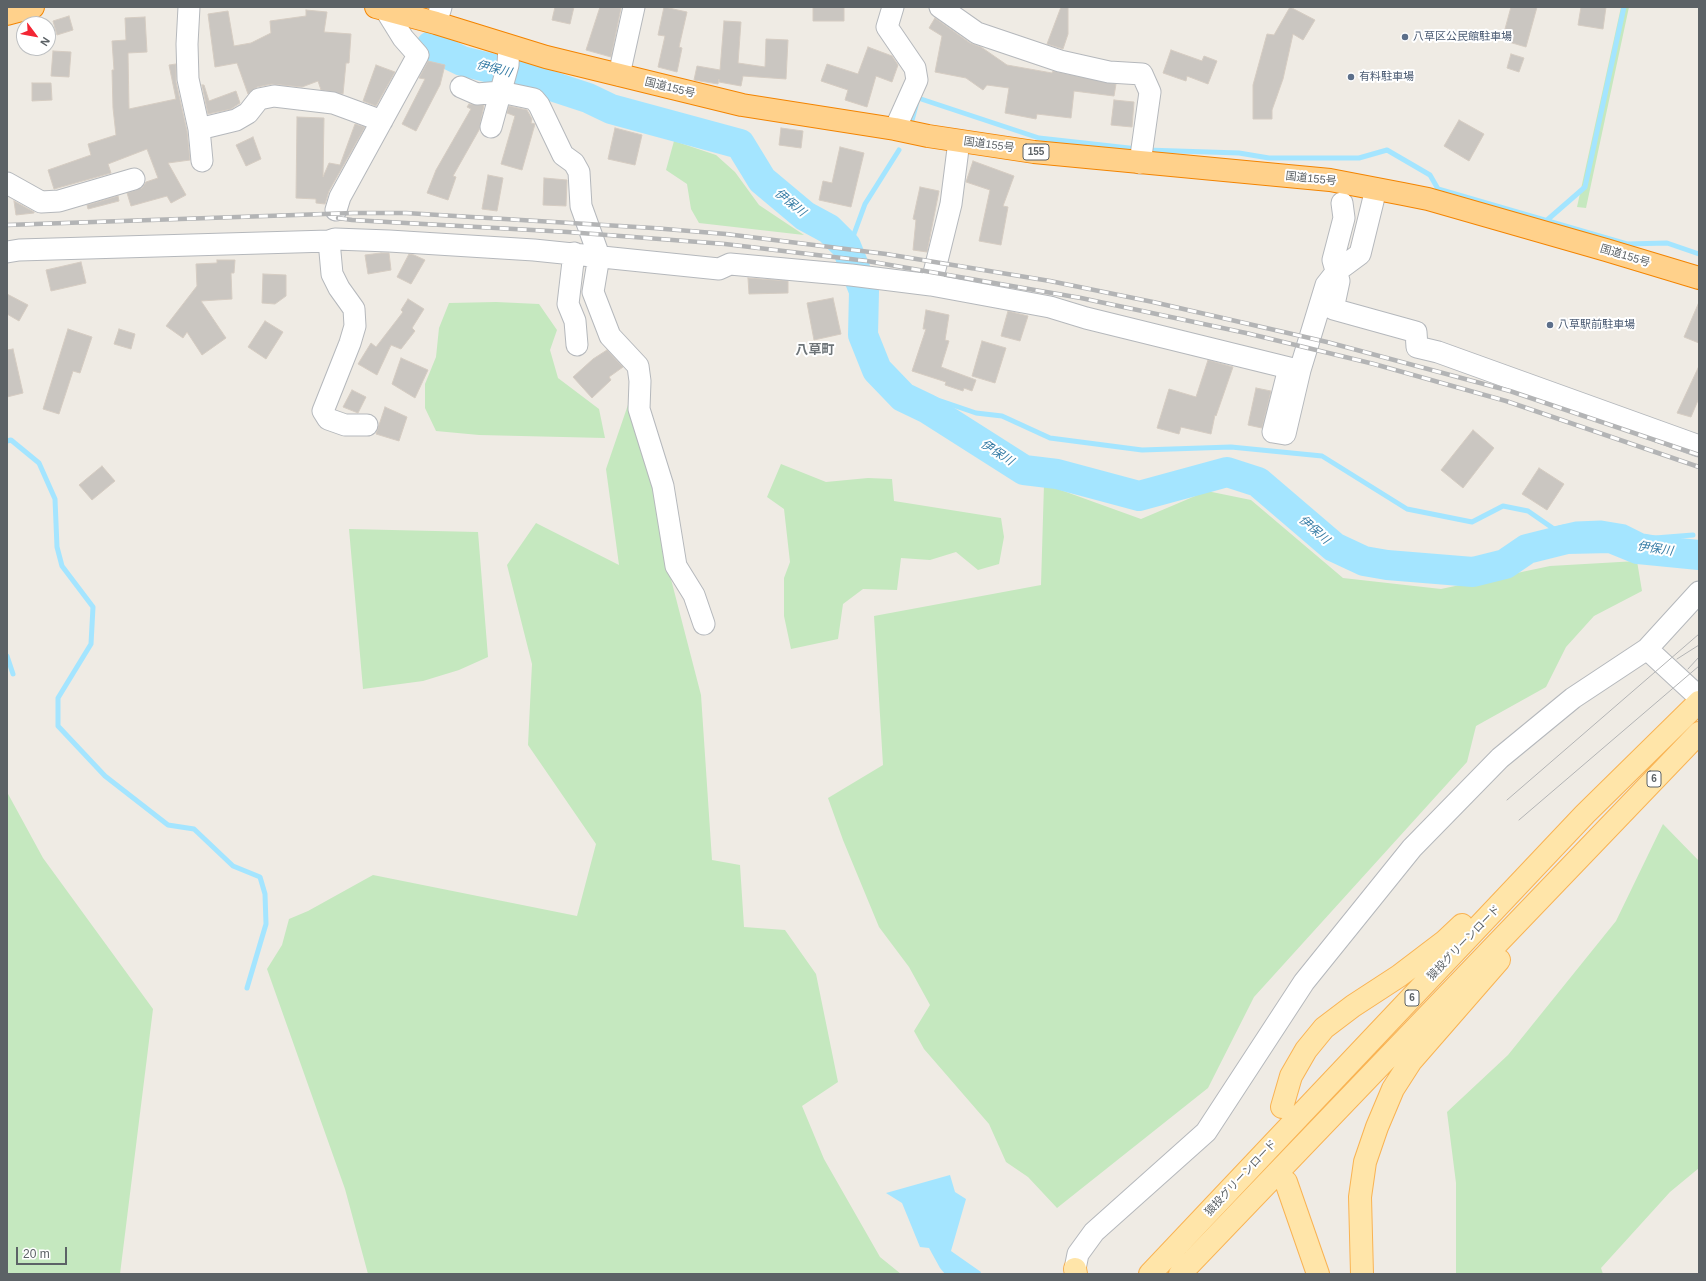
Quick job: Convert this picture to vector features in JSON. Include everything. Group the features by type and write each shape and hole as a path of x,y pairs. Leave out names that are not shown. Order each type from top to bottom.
{"highway":[{"path":"7,14 33,7"},
{"name":"国道155号","path":"380,8 439,15 505,71 546,57 742,105 895,129 959,141 1034,152 1142,152 1330,180 1428,199 1699,278"}],"main road":[{"name":"猿投グリーンロード","path":"1150,1274 1585,814 1699,702"},
{"name":"猿投グリーンロード","path":"1180,1274 1694,737"},
{"path":"1362,1274 1360,1197 1366,1162 1377,1127 1393,1090 1411,1060 1498,962 1619,816"},
{"path":"1282,1107 1291,1076 1306,1050 1324,1028 1353,1006 1399,976 1445,941 1466,922 1506,899"},
{"path":"1286,1182 1318,1274"}],"street":[{"path":"189,7 187,44 188,79 199,129 202,161"},
{"path":"619,75 634,7"},
{"path":"893,7 887,27 916,68 917,80 895,129"},
{"path":"940,7 977,33 1060,61 1109,72 1142,74 1150,92 1142,152"},
{"path":"336,210 340,196 418,54 403,38 380,8"},
{"path":"461,87 477,94 505,71"},
{"path":"491,127 505,71"},
{"path":"505,71 539,105 563,155 574,163 579,172 581,206 599,256 593,292 610,336 638,366 640,381 639,409 663,486 676,566 694,595 704,624"},
{"path":"199,129 236,120 248,113 259,99 274,96 333,103 382,121"},
{"path":"931,285 952,204 959,141"},
{"path":"7,183 41,202 59,201 134,179"},
{"path":"7,252 19,250 328,241 335,239 574,253 719,269 730,264 851,275 931,285 1050,308 1289,368 1274,432 1285,434 1300,370 1316,313 1326,285 1337,271 1360,254 1376,189"},
{"path":"1342,203 1344,218 1333,260 1339,280 1333,309 1416,332 1417,346 1438,352 1699,446"},
{"path":"328,241 332,274 339,288 354,309 355,326 350,343 323,411 328,418 345,425 367,425"},
{"path":"574,253 568,304 575,321 577,345"},
{"path":"1076,1272 1078,1254 1094,1232 1206,1132 1304,982 1412,848 1500,758 1572,698 1647,649 1699,592"},
{"path":"1647,649 1699,697"}],"green space":[{"path":"1621,7 1629,7 1586,208 1577,207"},
{"path":"674,141 716,155 735,172 759,205 804,235 699,223 691,209 687,184 666,170"},
{"path":"496,302 539,304 557,330 550,350 558,378 599,409 605,438 479,435 436,431 425,408 425,384 436,357 439,328 449,303"},
{"path":"631,396 659,503 665,556 701,695 712,860 740,865 744,927 785,930 816,974 838,1082 802,1106 824,1159 880,1257 901,1274 368,1274 345,1189 267,969 282,945 289,919 308,911 373,875 577,916 596,844 528,745 532,664 507,565 536,523 619,565 606,469"},
{"path":"781,464 826,482 868,478 892,479 894,501 1001,518 1004,537 999,564 978,570 956,552 930,560 901,558 897,590 863,589 843,604 838,639 791,649 784,616 784,578 790,562 784,509 767,497"},
{"path":"1044,484 1141,519 1207,491 1251,500 1343,578 1441,589 1550,566 1637,561 1642,591 1594,616 1566,647 1546,687 1476,726 1467,762 1254,997 1208,1088 1057,1208 1028,1177 1006,1162 989,1124 924,1049 914,1031 930,1005 909,967 879,927 843,840 828,798 883,765 874,616 1041,585"},
{"path":"349,529 478,532 488,657 459,670 423,681 363,689"},
{"path":"7,792 43,858 153,1009 120,1274 7,1274"},
{"path":"1663,824 1699,861 1699,1168 1670,1192 1601,1268 1603,1274 1456,1274 1456,1183 1447,1112 1508,1055 1616,921"}],"water":[{"path":"950,1175 955,1192 966,1199 951,1251 981,1272 980,1274 945,1274 929,1248 920,1247 902,1203 886,1193"}],"building":[{"path":"555,7 574,7 570,24 552,20"},
{"path":"600,7 621,8 611,57 586,50"},
{"path":"664,7 687,12 679,47 682,48 677,72 658,67 665,36 658,35"},
{"path":"813,7 844,7 844,21 813,21"},
{"path":"1061,7 1068,7 1068,34 1063,49 1047,44"},
{"path":"1290,7 1315,20 1303,40 1293,34 1283,79 1272,110 1272,119 1253,119 1253,85 1267,34 1274,35"},
{"path":"1511,7 1537,7 1526,47 1502,40"},
{"path":"1581,7 1606,7 1603,29 1578,25"},
{"path":"306,10 327,12 324,32 351,34 349,63 346,63 343,94 321,90 318,81 302,87 272,84 257,87 248,94 237,63 215,67 208,14 228,11 234,46 251,43 271,33 270,21 306,16"},
{"path":"69,16 73,30 57,35 56,20"},
{"path":"145,17 147,52 128,53 129,109 176,99 169,65 176,64 176,82 187,131 190,160 168,163 186,195 171,203 167,196 131,206 127,193 142,188 146,182 158,178 147,149 108,164 111,173 54,189 48,170 91,155 88,144 116,135 113,108 112,70 114,70 112,41 126,40 125,18"},
{"path":"935,18 970,43 981,47 1007,65 1052,73 1053,71 1116,84 1114,96 1074,91 1071,118 1037,114 1036,119 1005,113 1009,88 987,85 983,90 966,78 935,72 942,36 929,28"},
{"path":"724,21 741,22 738,63 765,67 766,39 788,40 786,79 743,76 741,86 719,82 719,79 718,84 694,80 697,66 720,70"},
{"path":"868,47 892,56 898,65 892,82 876,76 867,107 845,100 848,90 821,81 827,64 858,74"},
{"path":"1171,50 1202,61 1204,56 1217,61 1208,84 1187,76 1186,81 1163,73"},
{"path":"56,51 71,52 69,77 51,76 53,56 56,56"},
{"path":"1511,54 1524,58 1519,72 1507,68"},
{"path":"428,61 445,65 440,85 416,131 402,124 425,79 419,78"},
{"path":"376,65 395,72 376,106 363,101"},
{"path":"32,83 51,83 52,100 32,101"},
{"path":"202,85 204,85 209,101 236,91 240,103 231,109 208,114"},
{"path":"1114,100 1134,102 1132,127 1111,125"},
{"path":"469,104 484,105 479,130 453,176 456,177 448,200 427,193 436,170 471,109 467,107"},
{"path":"509,106 527,110 532,119 531,123 535,124 522,170 501,164 515,116 507,113"},
{"path":"297,117 324,118 323,177 329,163 340,165 355,124 365,127 329,191 325,204 316,203 316,199 296,198"},
{"path":"1459,120 1484,134 1469,161 1444,146"},
{"path":"615,128 642,135 635,165 608,159"},
{"path":"781,128 803,131 801,148 779,145"},
{"path":"253,137 261,159 246,166 236,145"},
{"path":"840,147 864,153 851,207 819,200 823,181 832,183"},
{"path":"973,161 1014,176 1003,206 1008,207 1001,245 979,241 990,190 966,182"},
{"path":"488,175 503,178 497,211 482,209"},
{"path":"544,178 567,180 566,206 543,205"},
{"path":"920,187 939,191 927,252 913,250 916,220 913,219"},
{"path":"118,196 119,201 88,209 87,205"},
{"path":"14,201 34,212 34,213 16,215"},
{"path":"389,253 391,270 368,274 365,255"},
{"path":"409,254 425,260 411,284 397,277"},
{"path":"217,260 235,260 234,273 231,273 232,299 201,301 226,338 202,355 187,332 183,338 166,326 197,286 196,264 217,263"},
{"path":"81,262 86,283 51,291 46,270"},
{"path":"263,274 286,275 286,296 275,304 262,303"},
{"path":"748,278 788,281 788,293 749,294"},
{"path":"7,294 28,305 19,321 7,314"},
{"path":"833,298 841,334 814,340 807,303"},
{"path":"408,299 424,309 412,328 415,331 401,349 391,345 377,375 358,364 371,343 376,347 403,312 401,310"},
{"path":"1699,302 1699,343 1684,337"},
{"path":"926,310 949,315 945,340 949,341 941,367 976,380 972,391 964,388 963,391 945,385 946,382 912,371 926,329 923,329"},
{"path":"1008,311 1028,316 1020,341 1001,336"},
{"path":"265,321 283,332 266,359 248,347"},
{"path":"68,329 92,337 80,373 73,371 59,414 43,409"},
{"path":"119,329 135,334 131,349 114,344"},
{"path":"982,341 1006,348 995,383 972,376"},
{"path":"13,349 23,393 7,397 7,350"},
{"path":"607,350 623,367 609,377 611,380 592,398 573,377 593,359"},
{"path":"401,358 428,370 415,398 392,384"},
{"path":"1208,360 1233,367 1216,416 1215,415 1211,434 1181,427 1179,434 1157,428 1169,389 1196,397"},
{"path":"1699,366 1699,398 1691,417 1677,413"},
{"path":"1256,388 1271,391 1262,428 1248,425"},
{"path":"352,390 366,397 358,413 343,407"},
{"path":"385,407 407,417 399,441 376,434"},
{"path":"1473,430 1494,448 1463,488 1441,470"},
{"path":"102,466 115,481 92,500 79,485"},
{"path":"1539,468 1564,484 1547,510 1522,494"}],"waterway":[{"path":"1546,221 1585,187 1624,7"},
{"name":"伊保川","path":"431,46 462,61 518,75 588,98 611,109 740,144 762,180 805,216 829,229 846,246 864,291 863,335 877,370 903,397 928,409 1024,470 1057,474 1139,496 1227,472 1258,482 1334,547 1364,561 1387,565 1473,572 1505,564 1527,549 1567,539 1611,538 1638,549 1699,555"},
{"path":"911,124 918,98 1039,138 1138,149"},
{"path":"846,246 854,234 865,204 899,150"},
{"path":"1146,150 1239,153 1269,158 1359,158 1387,150 1430,175 1438,189 1627,244 1667,243 1699,254"},
{"path":"932,398 976,413 1002,416 1050,438 1142,450 1231,447 1322,456 1407,509 1472,522 1503,506 1528,511 1554,529 1576,524 1601,523 1625,527 1643,536 1655,538 1693,535"},
{"path":"7,441 11,440 39,463 55,499 57,547 62,566 93,607 91,644 58,698 58,726 105,776 168,825 194,829 233,866 260,877 265,894 266,924 247,988"},
{"path":"7,656 13,674"}],"tram line":[{"path":"1507,800 1699,634"},
{"path":"1677,659 1699,645"},
{"path":"1688,669 1699,657"},
{"path":"1519,820 1699,666"}],"railway":[{"path":"7,225 353,213 406,213 653,228 726,234 886,254 1050,281 1153,302 1327,342 1510,391 1699,455"},
{"path":"338,218 568,232 725,244 867,261 1081,298 1246,333 1374,364 1506,401 1699,467"}],"place":[{"name":"八草区公民館駐車場","path":"1405,37"},
{"name":"有料駐車場","path":"1351,77"},
{"name":"八草駅前駐車場","path":"1550,325"}],"district":[{"name":"八草町","path":"815,350"}]}
